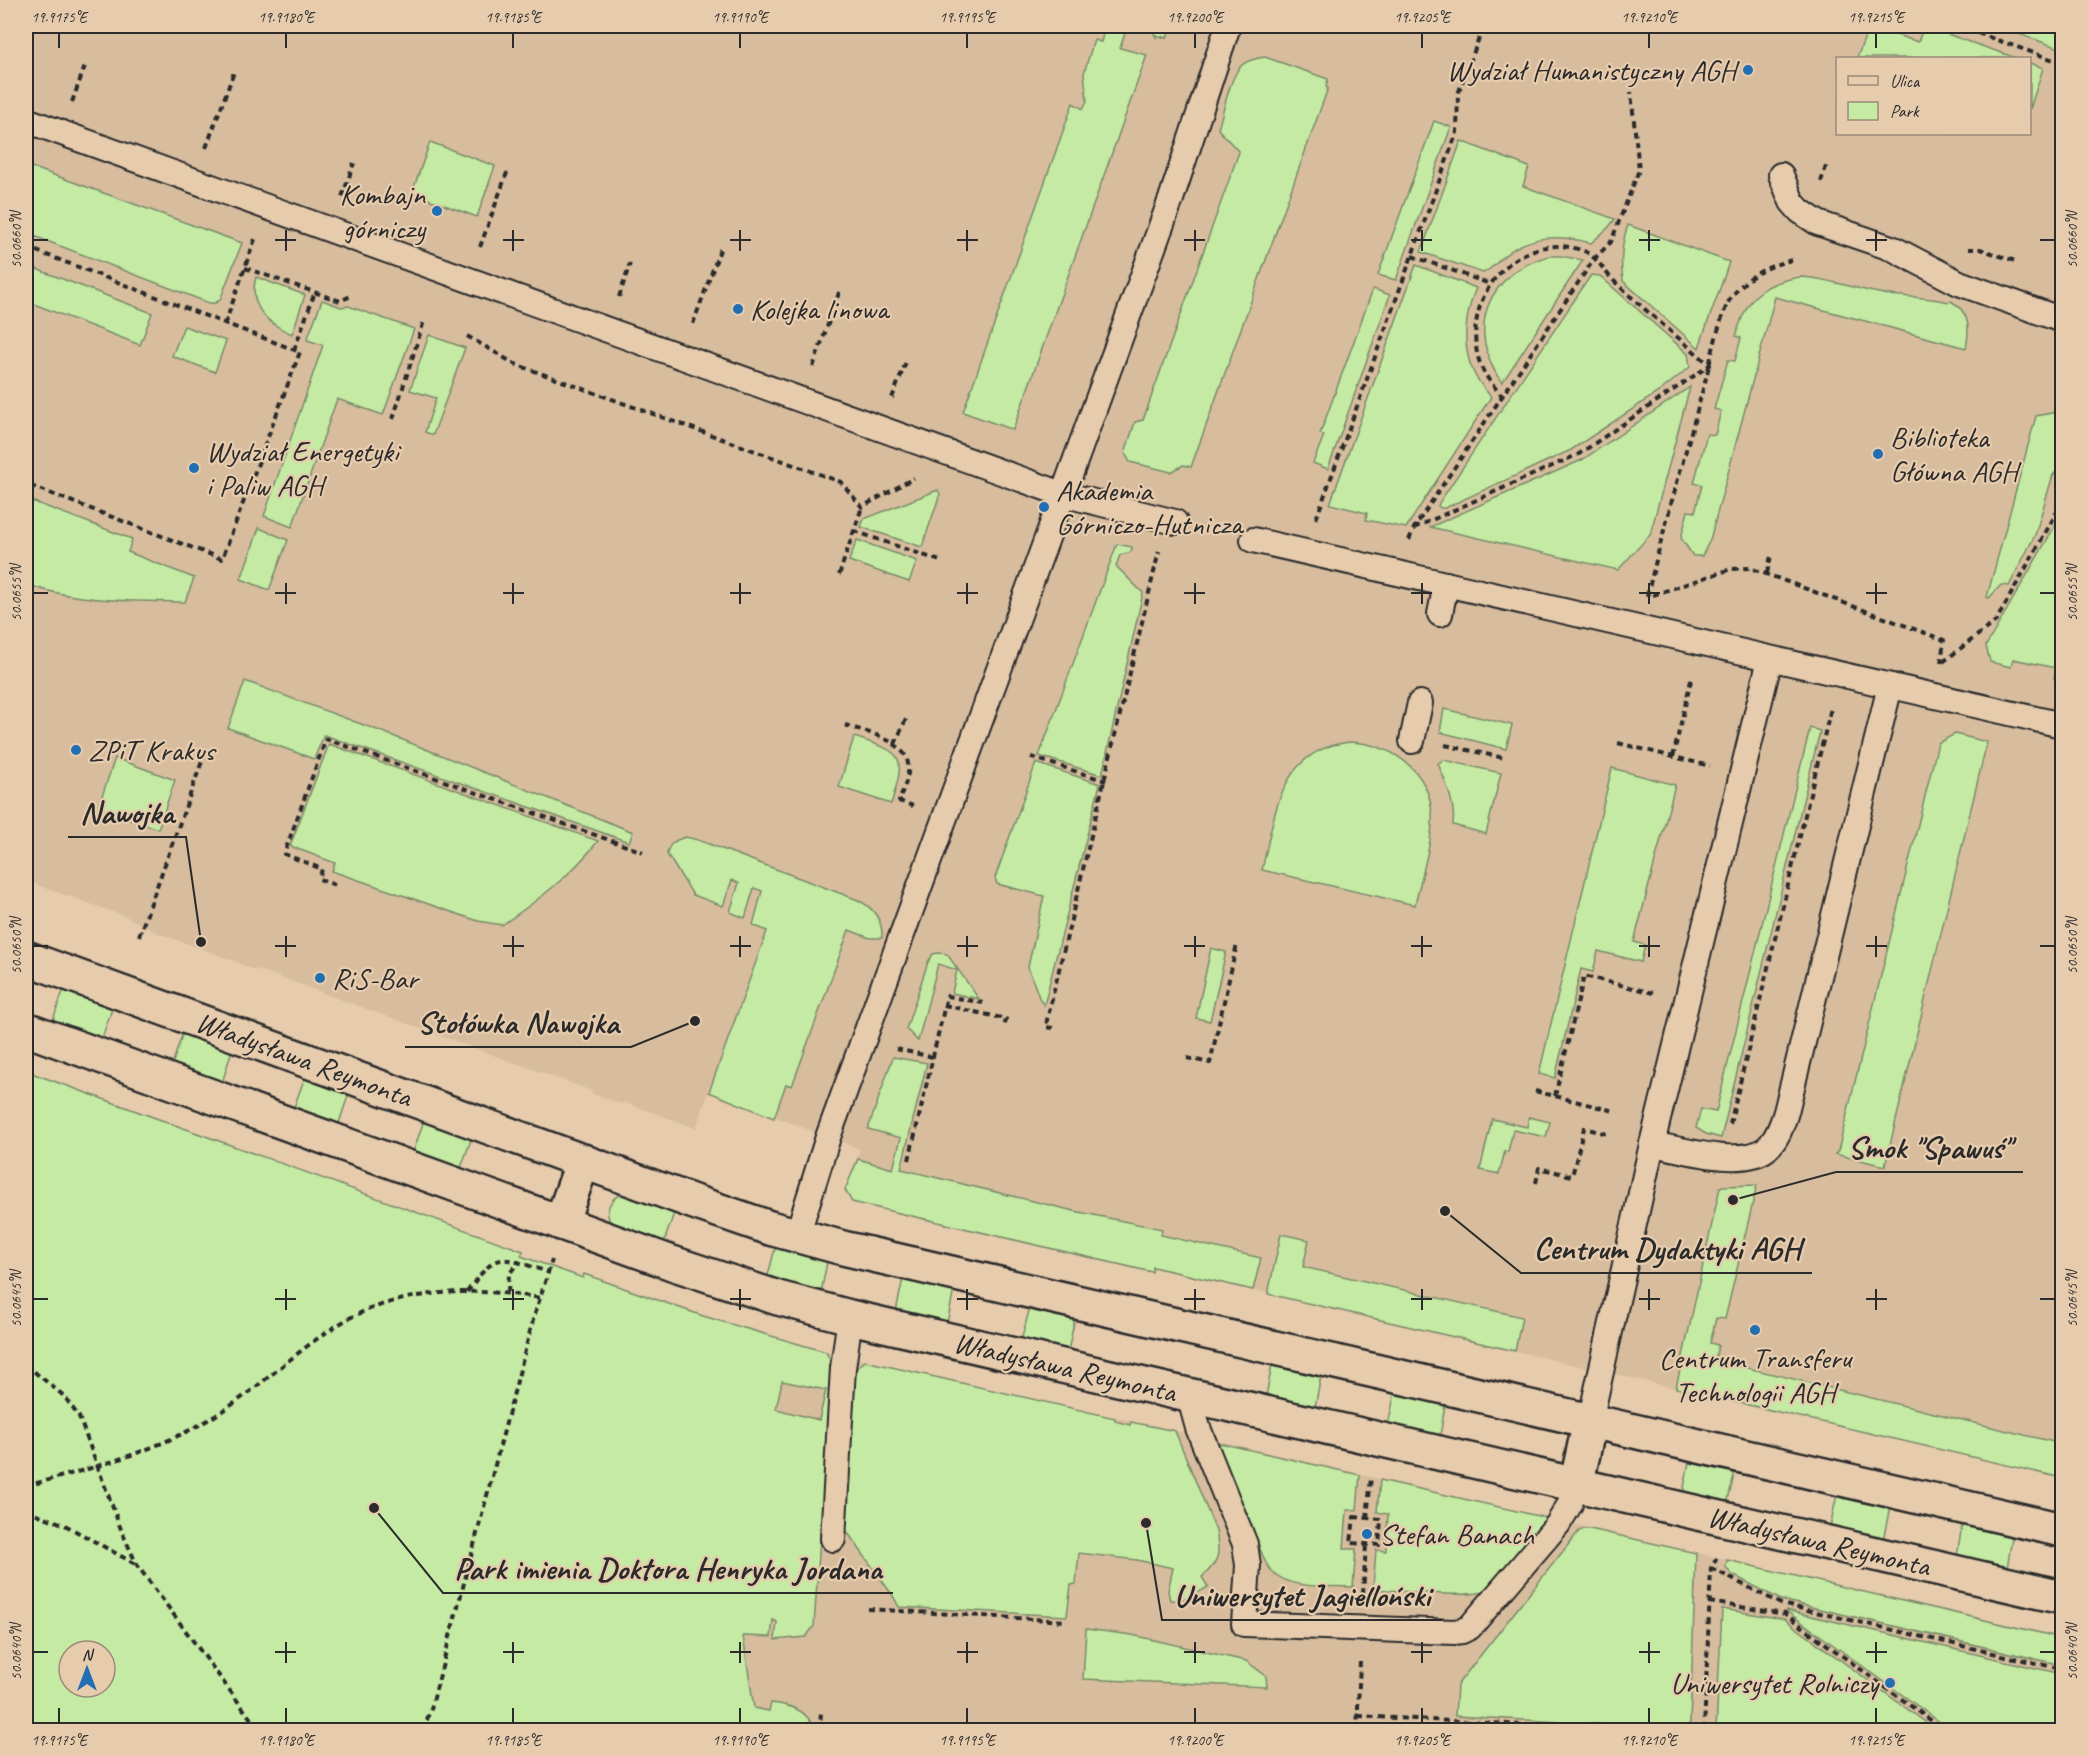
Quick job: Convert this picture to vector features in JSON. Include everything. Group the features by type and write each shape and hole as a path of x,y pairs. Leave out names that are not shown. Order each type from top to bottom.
{"street":[{"name":"Władysława Reymonta","path":"26,958 738,1217 797,1236 2062,1530"},
{"name":"Władysława Reymonta","path":"26,1029 557,1238 850,1317 2062,1597"},
{"path":"557,1238 583,1161"},
{"path":"1576,1485 1590,1421"}],"lane":[{"path":"797,1236 823,1152 1171,199 1228,26"},
{"path":"26,120 1062,494 1175,522"},
{"path":"1781,175 1792,202 1800,211 1818,223 1894,249 1959,283 2062,320"},
{"path":"1253,540 2062,725"},
{"path":"1440,614 1446,584"},
{"path":"1590,1421 1652,1144 1770,659"},
{"path":"1652,1144 1722,1156 1742,1157 1752,1156 1766,1149 1778,1133 1786,1112 1890,686"},
{"path":"1412,741 1420,703"},
{"path":"832,1539 843,1368 850,1317"},
{"path":"1189,1395 1198,1428 1245,1544 1248,1565 1244,1624 1362,1630 1462,1631 1470,1627 1558,1524 1570,1504 1576,1485"}],"path":[{"path":"1958,26 2062,63"},
{"path":"1316,520 1457,132 1458,94 1479,38"},
{"path":"75,92 85,66"},
{"path":"203,157 234,72"},
{"path":"1408,541 1414,528 1594,259 1611,242 1639,170 1631,92"},
{"path":"344,191 354,163"},
{"path":"1824,174 1827,163"},
{"path":"477,256 508,170"},
{"path":"225,324 267,208"},
{"path":"26,247 300,352 222,559 26,484"},
{"path":"689,333 721,247"},
{"path":"1502,396 1487,378 1477,355 1477,314 1497,274 1518,257 1540,249 1562,247 1587,252 1613,280 1710,365"},
{"path":"1980,249 2015,261"},
{"path":"1412,256 1490,284"},
{"path":"1792,260 1764,269 1743,284 1724,313 1647,597 1731,569 1750,568 1944,640 1940,664 1996,621 2062,503"},
{"path":"620,292 630,263"},
{"path":"245,268 340,301 353,295"},
{"path":"810,376 840,290"},
{"path":"294,350 315,292"},
{"path":"393,419 424,321"},
{"path":"467,336 515,364 841,482 862,507"},
{"path":"2062,359 2060,369 2062,378"},
{"path":"895,391 906,362"},
{"path":"1414,528 1579,454 1710,365"},
{"path":"839,575 862,507 924,473"},
{"path":"854,531 940,561"},
{"path":"1053,1028 1046,1027 1159,550"},
{"path":"1767,573 1771,556"},
{"path":"1673,757 1693,672"},
{"path":"1729,1128 1832,704"},
{"path":"895,744 907,717"},
{"path":"845,725 895,744 903,751 908,773 899,801 945,817"},
{"path":"335,885 319,879 322,868 284,854 326,739 644,852"},
{"path":"1412,741 1504,758"},
{"path":"1618,743 1719,768"},
{"path":"139,936 205,753"},
{"path":"1031,757 1106,781"},
{"path":"1187,1058 1210,1063 1237,944"},
{"path":"1555,1096 1584,976 1662,995"},
{"path":"909,1160 946,996 983,1003"},
{"path":"944,1005 1006,1019 1004,1028"},
{"path":"890,1048 933,1057"},
{"path":"1535,1091 1614,1111"},
{"path":"1536,1183 1539,1168 1572,1176 1584,1128 1608,1134"},
{"path":"423,1731 431,1709 533,1320 549,1272 557,1238"},
{"path":"467,1293 483,1269 491,1263 505,1259 549,1272"},
{"path":"508,1292 508,1274 519,1262"},
{"path":"26,1486 99,1466 158,1444 213,1417 240,1399 328,1330 359,1312 416,1296 508,1292 541,1298"},
{"path":"26,1365 64,1396 79,1417 122,1532 137,1565 259,1731"},
{"path":"1367,1518 1371,1468"},
{"path":"26,1510 63,1524 137,1565"},
{"path":"1354,1517 1381,1519 1379,1545 1366,1544 1352,1543 1354,1517"},
{"path":"1357,1731 1366,1544"},
{"path":"1704,1731 1711,1568 1781,1604 2062,1669"},
{"path":"1709,1602 1785,1614 1944,1731"},
{"path":"868,1609 1065,1621"},
{"path":"820,1731 821,1711"},
{"path":"1358,1716 1620,1731"}],"shaded area":[{"name":"Akademia Górniczo-Hutnicza","path":"26,26 2062,26 2062,1478 1153,1267 1152,1272 852,1202 845,1190 860,1149 709,1092 696,1128 591,1093 592,1091 257,969 256,971 155,932 127,917 26,881"},
{"path":"703,1316 826,1352 2062,1638 2062,1730 746,1730"}],"green space":[{"path":"1105,26 1143,26 1133,31 1126,30 1120,48 1147,55 1013,430 963,412 1073,103 1083,109 1087,101 1084,73 1094,40 1101,42"},
{"path":"1143,26 1171,26 1167,38 1156,35 1156,37 1151,28"},
{"path":"1869,26 1918,42 1924,26 2013,57 1857,57"},
{"path":"1996,26 2062,26 2062,49"},
{"path":"1265,57 1328,79 1326,87 1328,88 1191,467 1183,465 1171,472 1130,462 1125,453 1135,422 1143,420 1239,152 1218,129 1230,86 1242,65"},
{"path":"2031,63 2043,68 2031,106"},
{"path":"1434,121 1451,127 1396,280 1378,275"},
{"path":"1461,141 1529,167 1523,186 1615,219 1591,243 1557,238 1535,240 1515,248 1483,273 1421,252"},
{"path":"430,142 495,166 477,217 412,193"},
{"path":"26,165 242,243 220,300 209,303 26,233"},
{"path":"1628,225 1729,262 1699,348 1623,281 1622,253"},
{"path":"1549,256 1583,260 1502,383 1491,363 1485,343 1484,324 1488,306 1497,290 1510,276 1527,264"},
{"path":"1416,265 1476,288 1467,319 1467,352 1476,376 1491,397 1406,528 1366,520 1367,513 1330,504"},
{"path":"31,267 152,313 140,345 26,301 26,280"},
{"path":"1591,275 1600,276 1688,354 1690,367 1660,391 1571,450 1441,508 1438,506 1439,503"},
{"path":"256,277 305,295 292,334 274,325 261,312 255,297"},
{"path":"1800,277 1830,281 1888,295 1951,301 1962,310 1967,321 1966,348 1775,297 1710,540 1702,556 1693,556 1681,538 1688,511 1695,512 1702,485 1694,483 1707,434 1715,435 1721,411 1714,409 1728,360 1735,361 1741,338 1736,336 1740,323 1750,302 1757,294 1775,283"},
{"path":"1373,289 1390,295 1328,469 1313,463 1324,435 1320,434"},
{"path":"322,300 341,307 348,306 414,329 383,415 337,399 292,527 264,516 323,345 307,340"},
{"path":"184,326 226,341 215,372 172,356"},
{"path":"429,335 465,348 433,435 425,432 436,398 410,390"},
{"path":"1690,387 1650,535 1618,570 1430,527 1582,460"},
{"path":"2062,411 2062,466 2053,475 2035,535 2009,586 2001,585 1989,598 1987,597 2036,416"},
{"path":"938,490 940,494 922,547 861,527 864,519"},
{"path":"26,499 132,539 128,552 194,578 185,602 125,601 84,597 44,590 26,584"},
{"path":"2062,514 2062,679 2054,678 2056,668 2013,659 2011,667 1990,662 1986,646"},
{"path":"259,528 288,540 269,590 241,579"},
{"path":"857,540 917,561 909,582 849,561"},
{"path":"1117,544 1132,547 1131,552 1120,555 1116,566 1143,593 1102,775 1039,756"},
{"path":"245,681 388,734 633,832 629,842 324,735 314,759 228,728"},
{"path":"1444,709 1512,725 1506,749 1440,732"},
{"path":"1810,728 1820,731 1721,1138 1706,1134 1696,1128 1701,1109 1716,1112"},
{"path":"1955,734 1987,742 1885,1166 1835,1154 1838,1151 1938,743"},
{"path":"854,737 883,747 897,757 899,774 891,804 839,787"},
{"path":"1350,742 1380,748 1393,754 1416,772 1424,784 1429,798 1432,824 1415,905 1262,870 1277,807 1294,771 1308,757 1326,747"},
{"path":"329,744 598,841 588,854 541,897 502,925 478,921 332,871 335,863 290,846"},
{"path":"115,758 175,780 158,829 98,808"},
{"path":"1444,760 1501,773 1486,834 1453,825 1451,801 1438,763"},
{"path":"1036,763 1100,784 1044,1005 1028,967 1044,896 997,884 995,878"},
{"path":"1612,768 1675,785 1634,942 1645,945 1641,962 1598,951 1593,972 1581,969 1555,1078 1539,1074"},
{"path":"686,837 858,900 873,911 881,926 882,938 870,938 849,930 792,1086 786,1084 774,1118 709,1092 767,931 753,925 762,891 754,888 745,918 730,912 739,883 732,880 723,906 693,895 667,854 673,843"},
{"path":"1211,948 1226,952 1210,1021 1196,1018"},
{"path":"933,954 947,954 979,999 952,993 957,970 938,964 918,1041 906,1029 928,962"},
{"path":"65,986 114,1003 100,1044 51,1025"},
{"path":"184,1029 233,1046 221,1087 171,1068"},
{"path":"893,1057 927,1063 901,1169 1074,1211 1162,1229 1161,1235 1261,1258 1253,1290 1153,1267 1152,1272 852,1202 845,1190 858,1159 893,1169 901,1138 868,1129"},
{"path":"26,1071 523,1251 521,1256 583,1278 584,1274 703,1316 826,1352 832,1364 814,1626 806,1637 775,1640 777,1622 773,1620 771,1637 743,1636 754,1708 769,1711 771,1703 792,1707 808,1718 814,1730 26,1730","holes":["782,1381 826,1390 819,1420 776,1409"]},
{"path":"306,1074 350,1090 337,1129 292,1113"},
{"path":"425,1117 473,1134 459,1173 412,1156"},
{"path":"1529,1117 1550,1122 1546,1137 1513,1130 1508,1152 1505,1151 1499,1174 1480,1170 1492,1119 1527,1127"},
{"path":"1757,1185 1725,1319 1716,1318 1710,1343 1718,1345 1715,1360 2062,1444 2062,1478 1676,1388 1720,1187"},
{"path":"623,1193 676,1207 662,1248 612,1226 608,1216 609,1207 614,1199"},
{"path":"1281,1234 1309,1240 1303,1267 1522,1317 1515,1351 1268,1294"},
{"path":"777,1241 828,1257 820,1298 766,1283"},
{"path":"904,1274 955,1285 946,1328 895,1316"},
{"path":"1031,1303 1076,1313 1067,1356 1020,1345"},
{"path":"1273,1359 1322,1370 1314,1413 1265,1402"},
{"path":"865,1361 1115,1418 1115,1421 1130,1425 1131,1422 1175,1431 1216,1531 1217,1556 1202,1577 1208,1587 1185,1598 1170,1600 1168,1591 1173,1568 1137,1560 1079,1553 1076,1584 1071,1585 1067,1616 899,1607 843,1526 854,1378 857,1368"},
{"path":"1396,1387 1446,1399 1439,1442 1387,1430"},
{"path":"1215,1442 1360,1475 1357,1510 1347,1510 1344,1549 1356,1549 1353,1587 1293,1583 1273,1572 1266,1563"},
{"path":"1690,1457 1736,1467 1726,1508 1682,1498"},
{"path":"1380,1480 1547,1518 1508,1568 1484,1591 1448,1594 1373,1589 1376,1550 1386,1551 1388,1514 1377,1512"},
{"path":"1838,1490 1891,1502 1882,1545 1829,1531"},
{"path":"1963,1519 2013,1531 2006,1574 1956,1562"},
{"path":"1584,1529 1696,1553 1690,1723 1684,1729 1455,1716 1457,1685 1579,1531"},
{"path":"1727,1560 2062,1638 2062,1665 1781,1600 1731,1574 1726,1567"},
{"path":"1722,1609 1784,1619 1936,1730 1716,1730"},
{"path":"1785,1610 2062,1674 2062,1730 1951,1730"},
{"path":"1086,1629 1132,1635 1246,1661 1266,1676 1267,1687 1083,1679"},
{"path":"1459,1726 1530,1730 1454,1730"}],"place":[{"name":"Wydział Humanistyczny AGH","path":"1748,70"},
{"name":"Kombajn górniczy","path":"437,211"},
{"name":"Kolejka linowa","path":"738,309"},
{"name":"Biblioteka Główna AGH","path":"1878,454"},
{"name":"Wydział Energetyki i Paliw AGH","path":"194,468"},
{"name":"Akademia Górniczo-Hutnicza","path":"1044,507"},
{"name":"ZPiT Krakus","path":"76,750"},
{"name":"Nawojka","path":"201,942"},
{"name":"RiS-Bar","path":"320,978"},
{"name":"Stołówka Nawojka","path":"695,1021"},
{"name":"Smok \"Spawuś\"","path":"1733,1200"},
{"name":"Centrum Dydaktyki AGH","path":"1445,1211"},
{"name":"Centrum Transferu Technologii AGH","path":"1755,1330"},
{"name":"Park imienia Doktora Henryka Jordana","path":"374,1508"},
{"name":"Uniwersytet Jagielloński","path":"1146,1523"},
{"name":"Stefan Banach","path":"1367,1534"},
{"name":"Uniwersytet Rolniczy","path":"1890,1683"}]}
